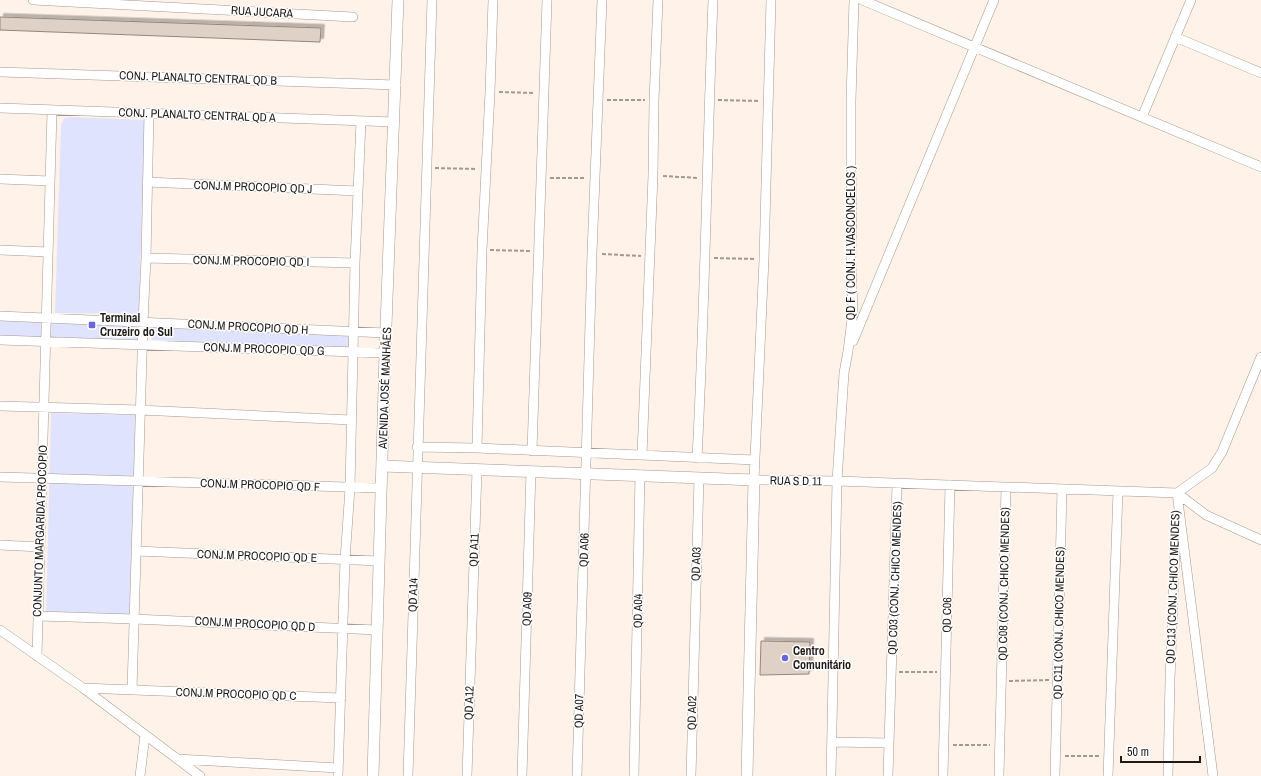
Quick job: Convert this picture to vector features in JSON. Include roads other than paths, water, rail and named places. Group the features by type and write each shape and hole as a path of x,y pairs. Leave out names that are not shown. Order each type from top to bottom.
{"street":[{"name":"RUA JUCARA","path":"34,0 353,17"},
{"name":"AVENIDA JOSÉ MANHÃES","path":"373,776 381,488 398,0"},
{"name":"QD A14","path":"408,776 432,0"},
{"path":"477,448 482,250 493,0"},
{"path":"532,451 547,0"},
{"name":"QD A06","path":"581,647 592,253 602,0"},
{"path":"642,455 658,0"},
{"path":"697,458 708,178 709,99 713,0"},
{"path":"746,776 754,480 764,259 767,101 771,0"},
{"name":"QD F ( CONJ. H.VASCONCELOS )","path":"831,776 837,481 844,373 853,311 851,261 851,100 854,0"},
{"path":"862,0 1261,167"},
{"path":"848,351 994,0"},
{"path":"1142,117 1191,0"},
{"path":"1175,37 1261,73"},
{"name":"CONJ. PLANALTO CENTRAL QD B","path":"0,72 396,85"},
{"name":"CONJ. PLANALTO CENTRAL QD A","path":"0,108 394,122"},
{"name":"CONJUNTO MARGARIDA PROCOPIO","path":"37,656 52,111"},
{"path":"132,690 146,258 149,113"},
{"path":"178,759 338,772 345,560 350,488 355,263 361,121"},
{"path":"0,179 50,181"},
{"name":"CONJ.M PROCOPIO QD J","path":"147,182 358,191"},
{"path":"0,250 48,252"},
{"name":"CONJ.M PROCOPIO QD I","path":"146,258 355,263"},
{"name":"CONJ.M PROCOPIO QD H","path":"0,316 386,333"},
{"name":"CONJ.M PROCOPIO QD G","path":"0,340 386,353"},
{"path":"1177,493 1212,468 1222,452 1261,357"},
{"path":"0,406 140,410 351,420"},
{"path":"417,447 477,448 755,460"},
{"path":"382,466 754,480"},
{"name":"QD A11","path":"471,630 477,470"},
{"name":"QD A09","path":"522,776 531,471"},
{"name":"QD A04","path":"634,776 640,475"},
{"name":"CONJ.M PROCOPIO QD F","path":"0,476 381,488"},
{"name":"QD A03","path":"694,649 699,478"},
{"name":"RUA S D 11","path":"754,480 837,481 1177,493"},
{"name":"QD C03 (CONJ. CHICO MENDES)","path":"888,776 898,484"},
{"name":"QD C06","path":"943,776 950,485"},
{"name":"QD C08 (CONJ. CHICO MENDES)","path":"999,776 1006,488"},
{"name":"QD C11 (CONJ. CHICO MENDES)","path":"1055,776 1062,489"},
{"path":"1108,776 1118,491"},
{"path":"1177,493 1206,515 1261,540"},
{"path":"1177,493 1213,776"},
{"name":"QD C13 (CONJ. CHICO MENDES)","path":"1168,776 1177,493"},
{"path":"0,545 40,547"},
{"name":"CONJ.M PROCOPIO QD E","path":"136,551 379,561"},
{"name":"CONJ.M PROCOPIO QD D","path":"38,616 377,630"},
{"path":"0,630 83,688 196,774"},
{"name":"QD A12","path":"467,776 471,630"},
{"name":"QD A07","path":"578,776 581,647"},
{"name":"QD A02","path":"691,776 694,649"},
{"name":"CONJ.M PROCOPIO QD C","path":"83,688 340,698"},
{"path":"140,776 145,735"},
{"path":"832,742 889,743"}],"place":[{"name":"Terminal Cruzeiro do Sul","path":"92,325"},
{"name":"Centro Comunitário","path":"785,658"}]}
